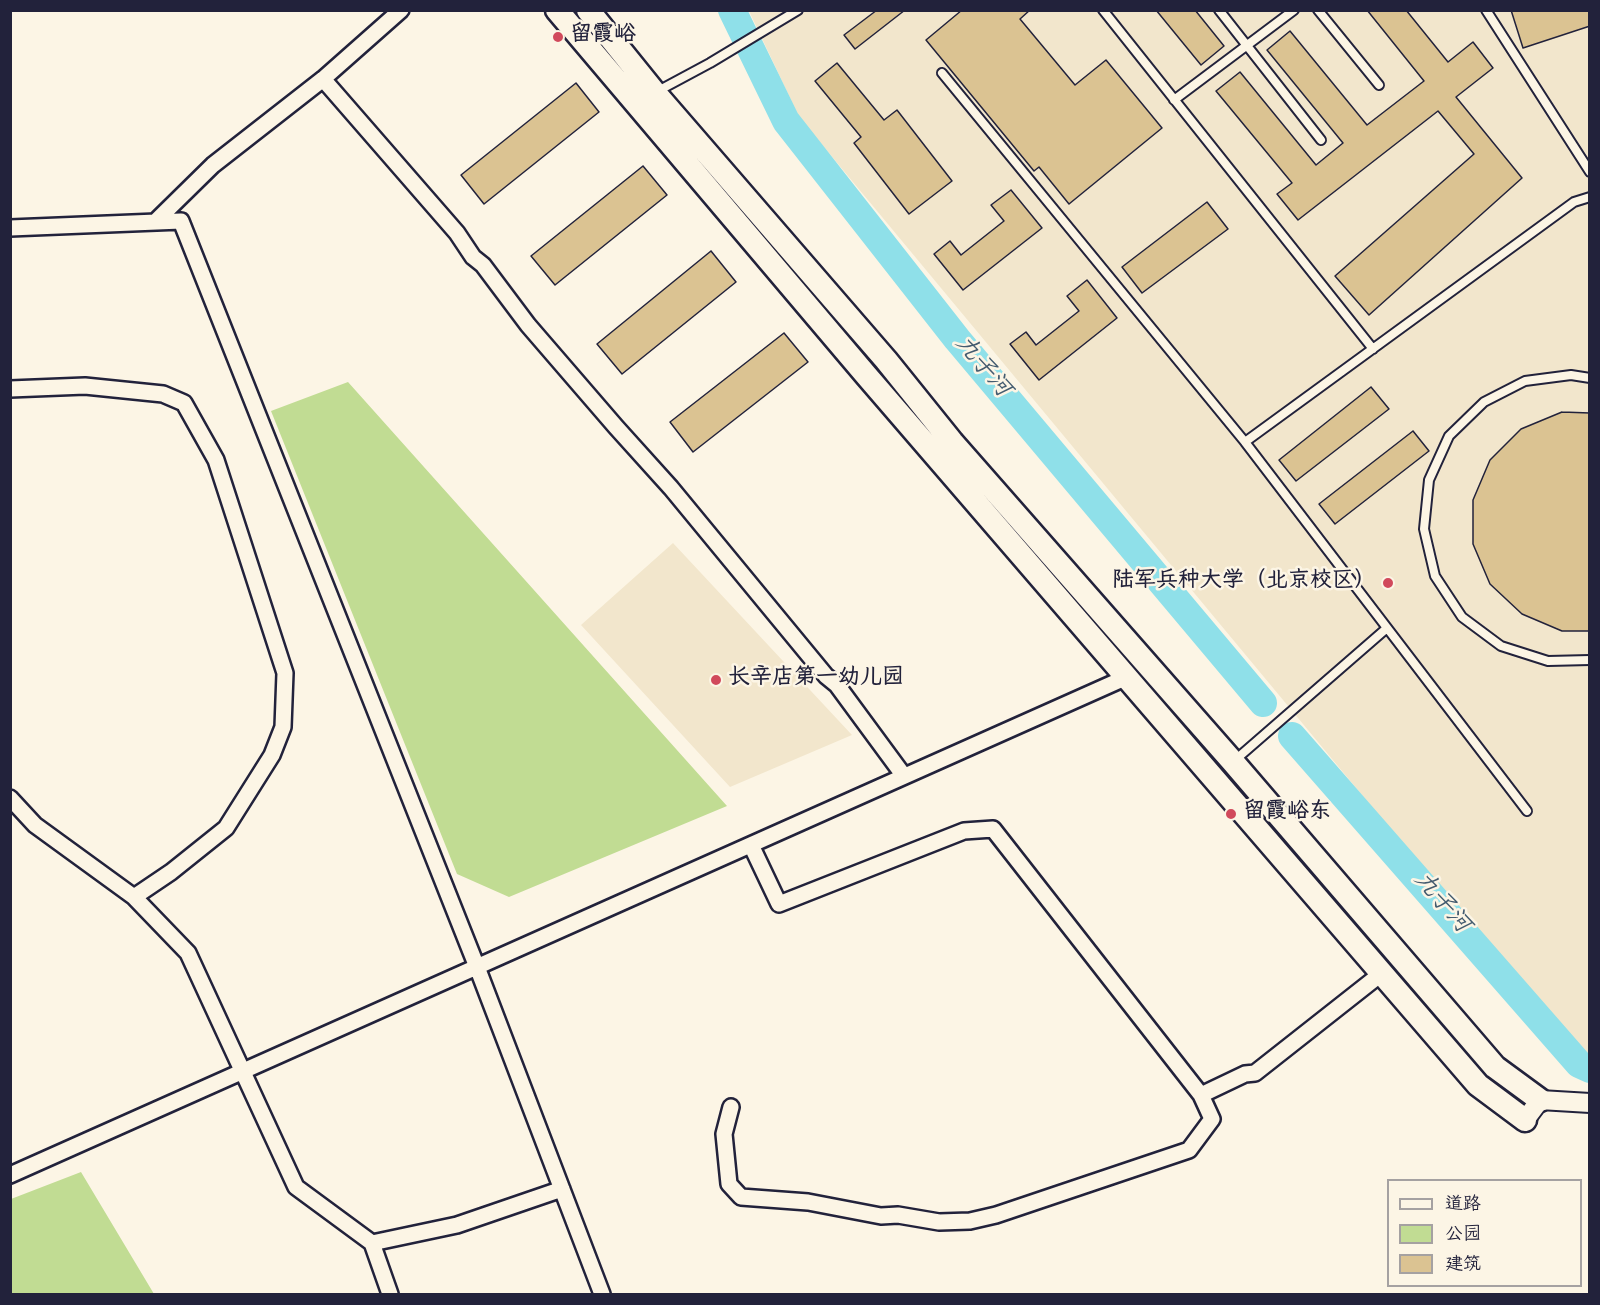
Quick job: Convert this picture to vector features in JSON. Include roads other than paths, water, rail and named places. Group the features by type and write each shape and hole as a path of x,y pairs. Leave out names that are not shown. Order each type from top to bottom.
{"main road":[{"path":"557,10 866,375 1478,1085 1524,1120"},
{"path":"588,10 656,93 886,360 952,442 1233,762 1495,1067 1540,1100"}],"street":[{"path":"155,222 213,165 323,79 401,10"},
{"path":"323,79 457,233 473,257 483,265 528,325 671,488 826,676 837,685 904,776"},
{"path":"10,228 180,221 477,967 602,1294"},
{"path":"10,389 85,386 163,394 184,403 216,460 285,673 283,727 272,755 226,828 171,872 135,897"},
{"path":"10,1175 1126,677"},
{"path":"10,798 35,825 135,897 188,953 296,1187 372,1243 390,1294"},
{"path":"731,1107 724,1134 729,1184 741,1197 808,1202 881,1216 898,1215 939,1222 970,1221 996,1215 1189,1150 1212,1119 1201,1095 993,829 964,831 779,904 751,844"},
{"path":"1201,1095 1245,1074 1255,1073 1382,973"},
{"path":"1524,1120 1540,1100 1590,1103"},
{"path":"372,1243 457,1225 562,1189"}],"lane":[{"path":"656,93 798,10"},
{"path":"1103,10 1373,349"},
{"path":"1219,10 1321,140"},
{"path":"1174,100 1294,10"},
{"path":"1318,10 1379,85"},
{"path":"1486,10 1590,172"},
{"path":"942,73 1245,442 1527,811"},
{"path":"1245,442 1574,202 1590,198"},
{"path":"1590,378 1571,375 1525,381 1484,402 1449,436 1429,480 1424,529 1435,576 1462,617 1501,646 1548,661 1590,660"},
{"path":"1233,762 1387,628"}],"waterway":[{"name":"九子河","path":"732,10 786,121 957,339 1263,703"},
{"name":"九子河","path":"1292,736 1579,1064 1590,1069"}],"place":[{"name":"留霞峪","path":"558,37"},
{"name":"陆军兵种大学（北京校区）","path":"1388,583"},
{"name":"长辛店第一幼儿园","path":"716,680"},
{"name":"留霞峪东","path":"1231,814"}]}
